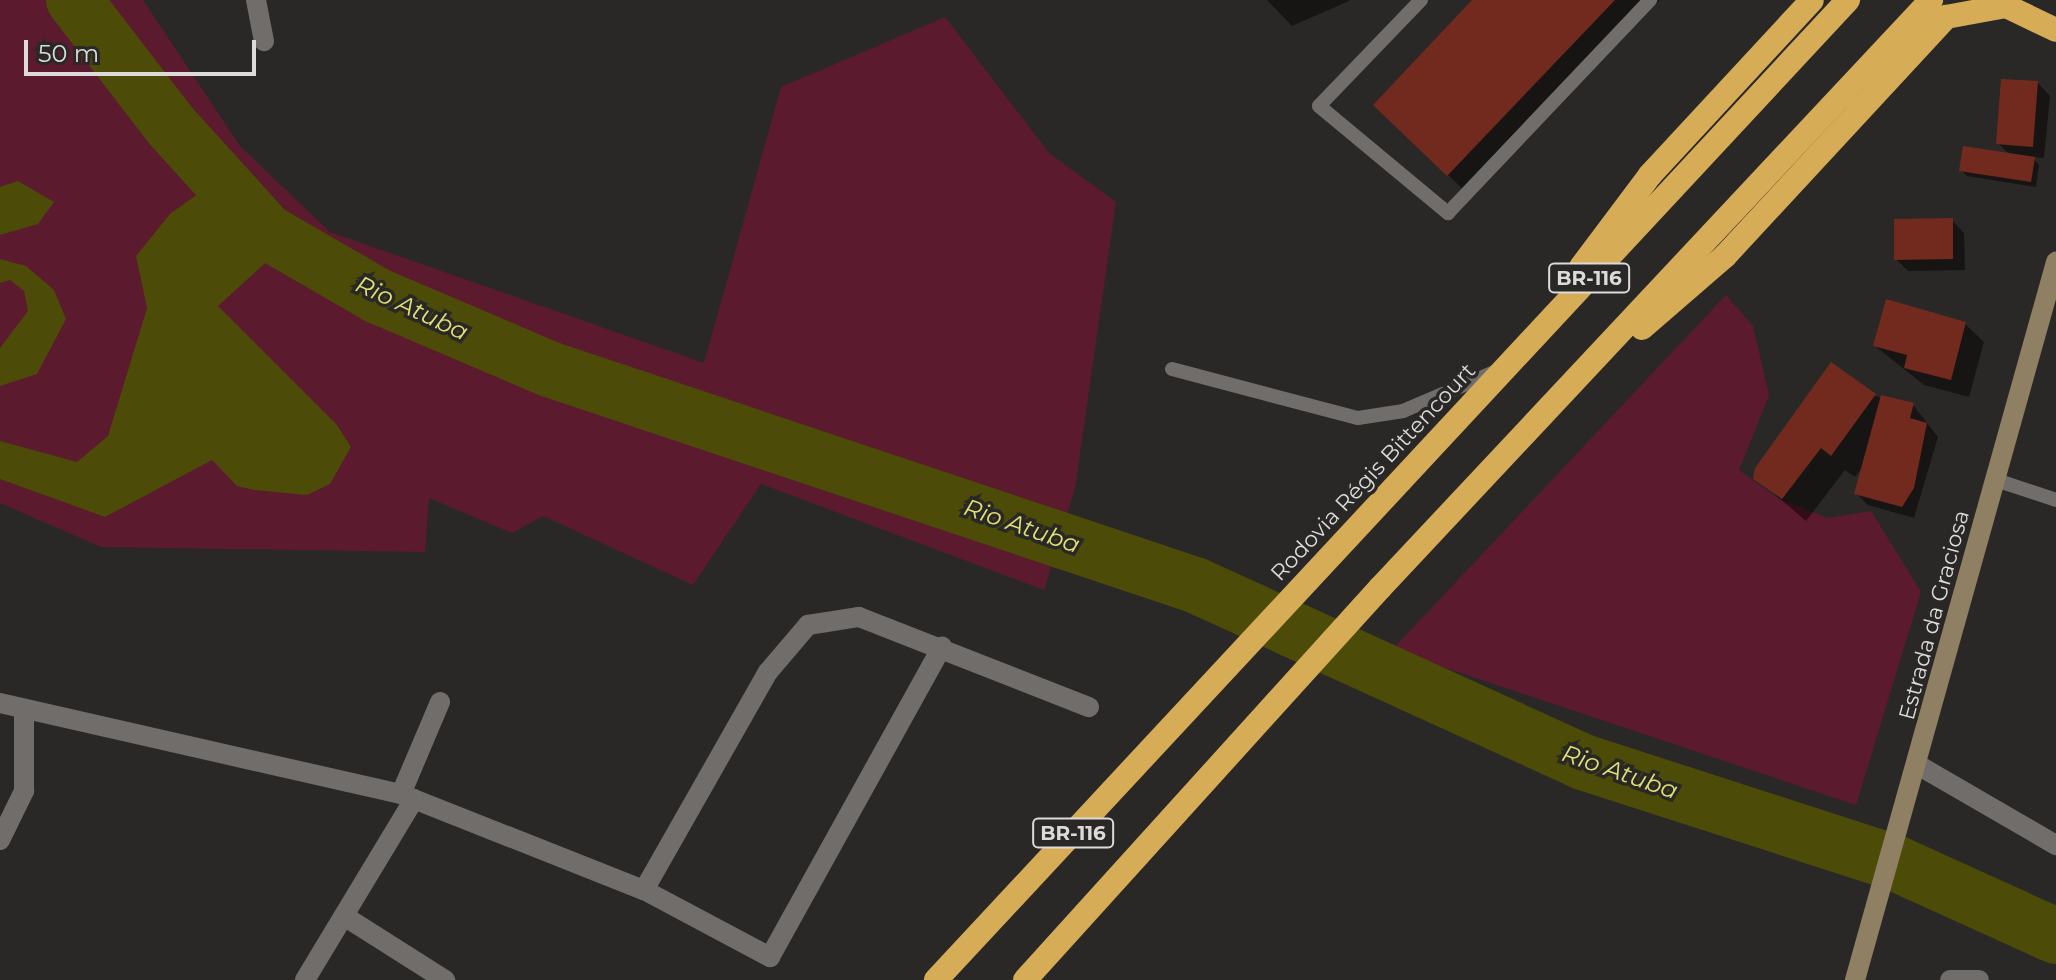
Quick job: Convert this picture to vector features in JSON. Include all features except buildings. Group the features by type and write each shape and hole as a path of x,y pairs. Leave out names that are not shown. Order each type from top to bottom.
{"highway":[{"path":"1508,366 1650,175 1812,0"},
{"name":"Rodovia Régis Bittencourt","path":"936,980 1848,0"},
{"name":"BR-116","path":"1025,980 1380,588 1931,0"},
{"path":"1549,408 1725,256 1946,17 2006,6 2056,5"},
{"path":"2006,6 2056,30"}],"main road":[{"name":"Estrada da Graciosa","path":"1855,980 1918,765 2056,262"}],"street":[{"path":"256,0 264,41"},
{"path":"644,890 768,672 808,625 859,617 1089,707"},
{"path":"0,703 24,714 408,797 644,890 770,957 942,647"},
{"path":"305,980 344,916 408,797 440,702"},
{"path":"0,840 24,791 24,714"},
{"path":"1918,765 2056,845"},
{"path":"344,916 445,980"},
{"path":"1950,980 1979,980"}],"lane":[{"path":"1421,0 1319,106 1448,213 1650,0"},
{"path":"1172,369 1327,411 1380,418 1508,366"},
{"path":"1996,480 2056,500"}],"shaded area":[{"path":"0,0 143,0 240,146 330,232 704,363 781,87 945,17 1049,153 1116,202 1075,488 1044,590 761,484 693,585 543,516 512,533 429,498 425,552 101,547 0,503"},
{"path":"18,181 54,202 38,224 0,235 0,187"},
{"path":"206,188 272,257 218,306 337,425 351,447 330,484 307,495 254,490 237,486 212,460 105,517 0,479 0,441 77,462 108,436 147,308 136,256 170,214"},
{"path":"0,259 26,266 54,290 66,319 37,374 0,386 0,348 28,311 24,291 10,280 0,283"},
{"path":"1726,295 1753,326 1769,395 1739,470 1779,499 1828,518 1871,511 1921,592 1856,805 1392,650"}],"waterway":[{"name":"Rio Atuba","path":"74,0 171,126 267,232 378,296 549,369 1195,585 1583,762 1895,863 2056,936"}]}
